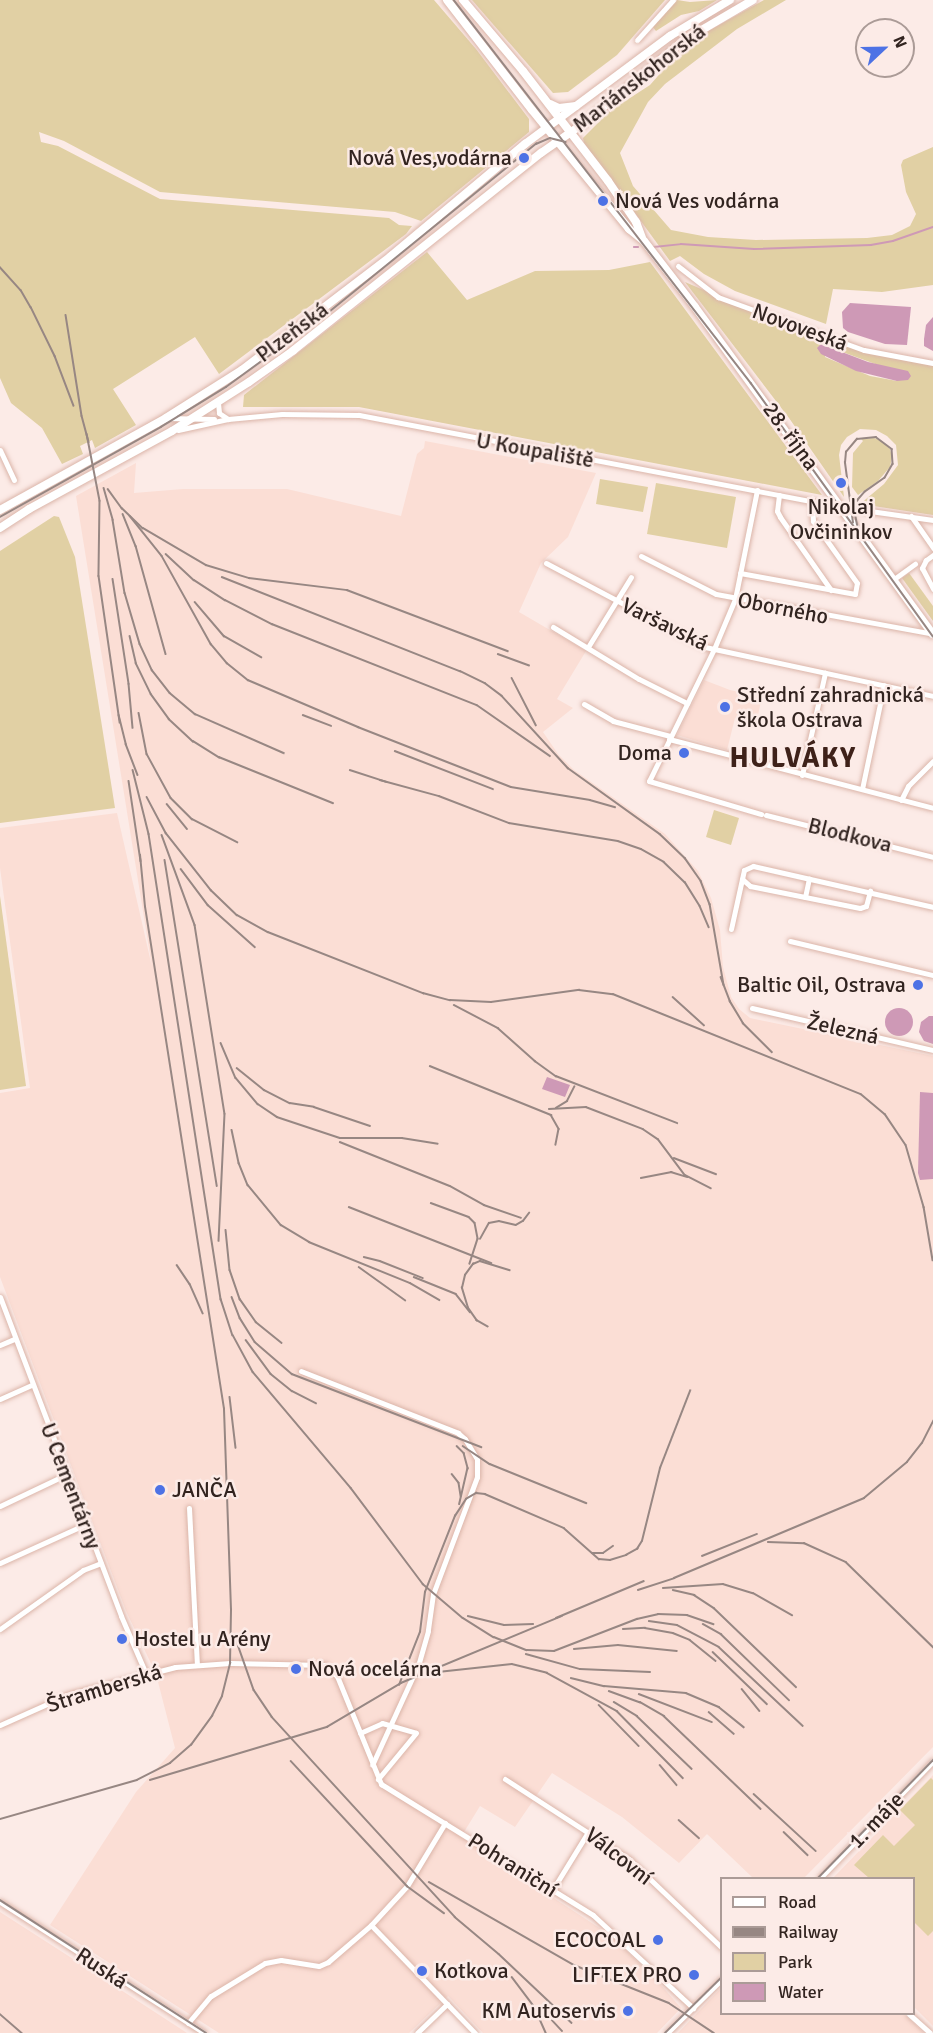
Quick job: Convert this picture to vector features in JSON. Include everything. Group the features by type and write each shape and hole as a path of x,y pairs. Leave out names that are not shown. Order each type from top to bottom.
{"main road":[{"name":"28. října","path":"447,0 629,229 644,241"},
{"name":"28. října","path":"463,0 571,132 636,222 644,241 752,382 932,631"},
{"name":"Mariánskohorská","path":"560,119 670,36 730,0"},
{"name":"Mariánskohorská","path":"558,141 683,41 753,0"},
{"path":"549,103 559,108 579,105"},
{"name":"Plzeňská","path":"0,510 166,418 286,338 525,144 560,119"},
{"name":"Plzeňská","path":"0,528 28,509 172,431 218,403 294,350 558,141"}],"street":[{"path":"637,40 673,0"},
{"name":"Novoveská","path":"678,266 717,297 728,302 864,350 933,363"},
{"path":"218,403 219,413 228,419"},
{"name":"U Koupaliště","path":"166,418 228,419 305,412 359,415 842,507 933,520"},
{"name":"U Koupaliště","path":"172,431 228,419"},
{"path":"0,450 14,480"},
{"path":"670,738 714,649 735,599 757,490"},
{"path":"779,495 777,511 780,517 831,590"},
{"path":"740,573 855,594 857,583 813,521 812,501"},
{"path":"911,516 933,548"},
{"path":"933,555 926,560 922,568 933,589"},
{"name":"Oborného","path":"641,556 716,594 735,599 932,631"},
{"name":"Varšavská","path":"546,563 705,647 933,696"},
{"path":"894,579 915,564"},
{"path":"588,647 631,577"},
{"path":"553,627 639,679 687,703"},
{"path":"802,775 825,673"},
{"path":"862,789 884,686"},
{"path":"584,704 613,721 670,738 802,775 933,808"},
{"name":"Blodkova","path":"670,738 649,781 764,814 933,857"},
{"path":"901,800 908,786 933,762"},
{"path":"732,928 744,870 753,866 933,907"},
{"path":"805,897 810,878"},
{"path":"742,879 750,886 864,908 870,891"},
{"path":"790,941 933,975"},
{"name":"Železná","path":"752,1008 933,1050"},
{"name":"U Cementárny","path":"0,1297 14,1339 146,1674"},
{"path":"0,1345 14,1339"},
{"path":"301,1371 458,1433 465,1439 477,1459 477,1477 433,1594 428,1631 419,1663 372,1765"},
{"path":"0,1400 32,1385"},
{"path":"0,1506 67,1474"},
{"path":"189,1508 197,1664"},
{"path":"0,1563 86,1524"},
{"path":"0,1629 83,1570 101,1563"},
{"name":"Štramberská","path":"0,1725 63,1696 146,1674 197,1664 327,1666 336,1673 353,1714"},
{"name":"Pohraniční","path":"353,1714 372,1765 383,1786 553,1889 604,1923 693,2008"},
{"path":"360,1733 382,1723 416,1733 378,1779"},
{"name":"1. máje","path":"821,1877 933,1761"},
{"name":"Válcovní","path":"506,1779 634,1863 720,1946"},
{"path":"188,2023 211,1996 265,1963 281,1960 319,1966 328,1962 371,1925 407,1887 445,1823"},
{"path":"553,1889 588,1832"},
{"name":"Ruská","path":"0,1902 204,2033"},
{"path":"371,1925 475,2033"},
{"path":"667,2033 720,1981"},
{"path":"417,2033 447,2004"},
{"path":"911,2015 930,2033"}],"shaded area":[{"path":"425,441 596,473 568,537 541,563 519,612 586,651 557,699 573,708 543,732 558,754 574,770 665,834 698,871 711,898 720,930 723,967 731,997 739,1009 750,1018 933,1056 933,1747 805,1877 752,1877 707,1834 679,1863 622,1817 552,1773 515,1827 480,1806 461,1837 607,1933 653,1976 681,2008 657,2033 483,2033 448,1996 409,2033 219,2033 50,1925 136,1792 175,1748 156,1674 126,1611 0,1277 0,1093 30,1088 0,868 0,828 117,813 152,967 76,496 136,463 134,493 183,489 287,489 401,516 417,454 424,448"},
{"name":"Střední zahradnická škola Ostrava","path":"704,680 730,690 762,697 756,724 735,718 727,750 677,735"},
{"path":"933,1775 933,2026 915,2008 915,1877 834,1877"},
{"path":"0,1912 84,1966 187,2033 0,2033"},
{"path":"720,1989 720,2015 905,2015 924,2033 678,2033"}],"green space":[{"path":"0,0 434,0 476,49 529,119 529,132 421,221 395,212 160,192 64,141 39,132 41,142 58,146 160,199 389,218 399,225 412,226 406,234 219,374 195,337 113,389 136,425 95,448 92,440 80,446 83,454 62,464 42,428 11,403 0,378"},
{"path":"472,0 665,0 617,55 568,92 553,93"},
{"path":"677,0 690,2 717,0 699,11 681,15 656,31 652,26"},
{"path":"764,0 786,0 737,29 665,84 648,102 620,153 633,186 671,230 708,237 756,240 867,238 892,235 910,226 916,214 906,192 901,165 903,160 933,147 933,285 882,292 833,289 826,324 735,291 704,274 680,256 670,261 584,143 583,138 610,111 650,85 687,43"},
{"path":"427,252 467,300 535,271 609,270 650,262 822,495 359,407 243,407 244,395"},
{"path":"685,282 773,320 862,349 933,366 933,515 860,504 884,484 898,465 896,445 887,436 876,430 860,429 847,437 841,445 839,455 844,497 789,418","holes":["826,346 878,365 897,381 870,376 825,357"]},
{"path":"874,438 882,441 890,449 892,457 890,467 878,481 858,495 852,487 853,453 863,441 861,439"},
{"path":"600,479 648,487 643,512 596,504"},
{"path":"656,483 736,497 727,548 647,534"},
{"path":"54,516 59,517 75,557 115,808 0,823 0,551"},
{"path":"909,573 933,606 933,621 902,578"},
{"path":"714,810 739,818 731,845 706,837"},
{"path":"0,896 26,1086 0,1090"},
{"path":"931,1778 933,1780 933,1931 928,1936 915,1923 915,1877 868,1877 854,1865 883,1835 894,1846 915,1825 900,1810"}],"water":[{"path":"850,303 911,307 907,345 885,344 848,332 843,328 842,312"},
{"path":"933,317 933,351 924,346 924,339 926,325"},
{"path":"821,344 868,362 908,371 911,376 908,380 897,381 856,371 821,354 817,348"},
{"path":"899,1008 909,1012 913,1022 909,1032 899,1036 889,1032 885,1022 889,1012"},
{"path":"933,1016 933,1044 924,1041 919,1032 921,1022"},
{"path":"547,1077 570,1085 565,1097 542,1089"},
{"path":"920,1092 933,1093 933,1179 920,1180 918,1173"}],"waterway":[{"path":"654,247 681,244 754,249 871,245 893,241 933,227"}],"tram line":[{"path":"454,0 751,383 933,636"},
{"path":"0,517 161,427 226,387 329,312 536,144 550,138 566,142"},
{"path":"853,523 845,463 846,452 857,439 876,437 892,449 893,464 885,478 858,500 855,512 858,527"},
{"path":"819,1877 933,1760"},
{"path":"0,1900 206,2033"},
{"path":"665,2033 720,1979"}],"railway":[{"path":"0,267 21,290 31,307 55,356 74,406"},
{"path":"66,315 82,416 89,442"},
{"path":"87,434 100,501 99,576 120,722"},
{"path":"104,488 113,520 125,593 140,644 152,670 170,693 195,714 284,753"},
{"path":"108,489 122,508 143,528 206,565 249,578 347,590 508,651"},
{"path":"123,514 136,546 166,654"},
{"path":"130,516 162,556 211,644 227,663 248,680 358,727 511,787 590,800 615,807"},
{"path":"166,554 194,580 225,600 272,624 477,705 550,756"},
{"path":"222,577 460,671 485,683 502,696 568,768 660,834 685,858 701,881 710,904 724,985"},
{"path":"113,579 129,684 133,728"},
{"path":"195,602 224,636 261,657"},
{"path":"130,636 136,663 151,694 169,719 193,741 219,757 333,803"},
{"path":"498,654 529,665"},
{"path":"512,678 536,725"},
{"path":"139,713 147,754 171,798 192,819 237,842"},
{"path":"119,715 126,744 138,775"},
{"path":"303,715 331,726"},
{"path":"395,751 493,789"},
{"path":"133,770 149,834 221,1299 233,1335 253,1372 351,1488 423,1584 463,1618 494,1637 527,1650 554,1651 637,1619 658,1614 687,1615 713,1624"},
{"path":"350,770 386,782"},
{"path":"380,780 439,796 509,823 618,841 641,849 664,862 685,882 700,906 709,927"},
{"path":"129,781 141,861"},
{"path":"147,797 166,833 211,890 237,915 268,932 423,993 450,1000 491,1002 579,990 613,994 861,1094 885,1114 906,1145 924,1207 933,1260"},
{"path":"167,804 187,829"},
{"path":"162,835 195,925 225,1114 219,1241"},
{"path":"0,1819 137,1780 170,1763 191,1745 212,1716 222,1696 230,1663 231,1610 224,1409 145,907 140,855"},
{"path":"165,860 217,1186"},
{"path":"181,869 208,905 255,947"},
{"path":"721,977 730,1001 743,1023 772,1052"},
{"path":"673,997 704,1025"},
{"path":"454,1005 498,1028 535,1061 556,1076 677,1123"},
{"path":"221,1043 236,1078 258,1104 277,1117 340,1138 402,1138 438,1144"},
{"path":"430,1066 551,1115 559,1129 556,1145"},
{"path":"237,1068 264,1090 290,1103 314,1107 370,1126"},
{"path":"556,1108 567,1101 574,1087"},
{"path":"549,1109 586,1107 643,1129 658,1139 685,1175 711,1188"},
{"path":"232,1130 239,1163 248,1185 281,1225 309,1242 410,1283 439,1300"},
{"path":"340,1142 450,1186 484,1205 521,1218"},
{"path":"674,1158 716,1174"},
{"path":"641,1178 671,1172 687,1177"},
{"path":"431,1203 469,1217 475,1223 478,1239 470,1264"},
{"path":"349,1207 491,1263"},
{"path":"480,1239 489,1223 499,1221 516,1225 523,1221 529,1213"},
{"path":"226,1230 230,1270 240,1299 256,1322 282,1343"},
{"path":"364,1257 423,1278"},
{"path":"488,1327 477,1321 468,1308 462,1288 465,1275 473,1264 480,1261 510,1270"},
{"path":"177,1265 190,1284 203,1313"},
{"path":"359,1267 405,1300"},
{"path":"414,1277 456,1294 470,1312"},
{"path":"232,1297 240,1318 255,1342 292,1374 481,1447"},
{"path":"246,1340 271,1374 292,1391 316,1403"},
{"path":"399,1685 420,1632 425,1592 455,1516 466,1499 476,1493 485,1494 564,1528 599,1559 610,1560 626,1555 637,1549 642,1541 660,1468 690,1391"},
{"path":"230,1397 236,1448"},
{"path":"638,1590 674,1578 864,1498 907,1462 922,1443 933,1421"},
{"path":"457,1446 464,1453 468,1468 460,1504"},
{"path":"463,1446 490,1464 586,1503"},
{"path":"452,1474 459,1483 461,1496"},
{"path":"702,1556 757,1534"},
{"path":"768,1542 804,1543 846,1562 933,1647"},
{"path":"592,1553 603,1553 613,1546"},
{"path":"556,1618 644,1581"},
{"path":"663,1588 723,1584 753,1593 792,1615"},
{"path":"673,1590 694,1595 714,1608 796,1687"},
{"path":"468,1616 504,1625 533,1624"},
{"path":"150,1780 327,1727 401,1683 562,1616"},
{"path":"649,1621 677,1625 719,1647 803,1726"},
{"path":"703,1624 721,1634 789,1700"},
{"path":"623,1629 645,1628 673,1633 690,1640 716,1661"},
{"path":"235,1636 254,1690 272,1717 455,1917 499,1954 572,2023"},
{"path":"574,1649 618,1645 677,1651"},
{"path":"713,1652 767,1704"},
{"path":"526,1654 580,1669 650,1672"},
{"path":"438,1672 512,1664 547,1673 617,1711 683,1778"},
{"path":"571,1678 604,1686 686,1693 719,1707 744,1727"},
{"path":"742,1689 760,1711"},
{"path":"609,1691 640,1702 664,1716 761,1809"},
{"path":"639,1694 712,1722"},
{"path":"614,1702 637,1716 692,1769"},
{"path":"599,1705 639,1746"},
{"path":"709,1712 734,1734"},
{"path":"291,1761 407,1886 444,1913"},
{"path":"660,1765 677,1785"},
{"path":"754,1794 816,1851"},
{"path":"679,1820 699,1838"},
{"path":"784,1832 808,1855"},
{"path":"429,1882 574,1965 669,2003 714,2033"},
{"path":"512,1977 535,2008 546,2033"},
{"path":"539,2006 562,2031"},
{"path":"0,2014 22,2033"}],"place":[{"name":"Nová Ves,vodárna","path":"524,158"},
{"name":"Nová Ves vodárna","path":"603,201"},
{"name":"Nikolaj Ovčininkov","path":"841,483"},
{"name":"Střední zahradnická škola Ostrava","path":"725,707"},
{"name":"Doma","path":"684,753"},
{"name":"Baltic Oil, Ostrava","path":"918,985"},
{"name":"JANČA","path":"160,1490"},
{"name":"Hostel u Arény","path":"122,1639"},
{"name":"Nová ocelárna","path":"296,1669"},
{"name":"ECOCOAL","path":"658,1940"},
{"name":"Kotkova","path":"422,1971"},
{"name":"LIFTEX PRO","path":"694,1975"},
{"name":"KM Autoservis","path":"628,2011"}],"district":[{"name":"HULVÁKY","path":"793,758"}]}
